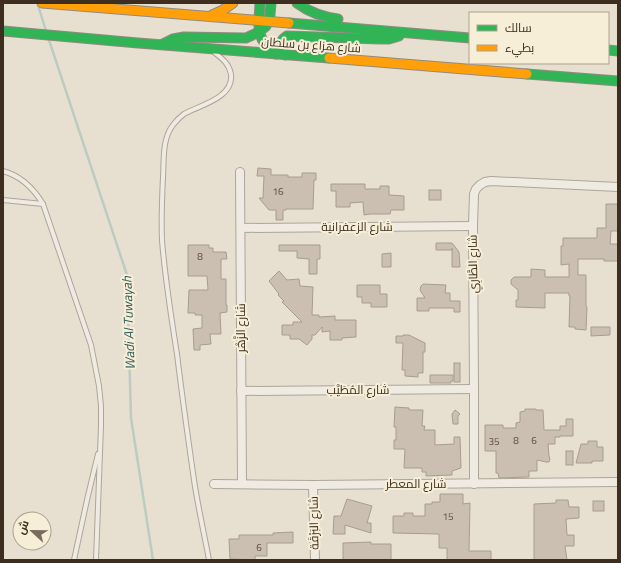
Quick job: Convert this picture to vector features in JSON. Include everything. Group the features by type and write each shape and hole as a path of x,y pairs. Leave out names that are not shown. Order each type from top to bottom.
{"main road":[{"name":"شارع هزاع بن سلطان","path":"42,3 469,38"},
{"path":"208,16 222,11 233,3"},
{"path":"260,3 264,20"},
{"path":"271,3 259,32 260,38 269,50 280,54 282,40 287,36 389,39 408,32"},
{"path":"297,3 306,10 326,17 390,24 398,26 408,32"},
{"name":"شارع هزاع بن سلطان","path":"6,31 618,82"},
{"path":"162,45 176,38 246,38 259,32"}],"street":[{"name":"شارع الزَّهْر","path":"240,172 242,484"},
{"name":"شارع الطَّارِي","path":"474,484 473,226 474,194 476,189 480,184 490,180 618,187"},
{"name":"شارع الزعفرانية","path":"241,228 473,226"},
{"name":"شارع المُطَيَّب","path":"241,391 474,389"},
{"name":"شارع المعطر","path":"214,484 313,485 618,482"},
{"name":"شارع البَرْقَة","path":"313,485 315,560"}],"lane":[{"path":"209,49 227,63 231,73 229,87 223,94 184,114 169,130 164,150 161,222 164,258 194,482 209,560"},
{"path":"3,171 28,185 43,204 91,345 99,386 102,426 96,560"},
{"path":"3,200 43,204"},
{"path":"74,560 86,500 100,446"}],"building":[{"path":"258,168 271,169 271,175 288,175 288,177 302,177 302,173 316,173 316,180 314,180 313,209 286,209 283,210 283,220 276,220 276,210 269,210 259,198 263,198 264,176 257,176"},
{"path":"331,184 365,184 365,189 380,189 380,186 389,186 389,195 404,196 404,210 391,210 390,214 364,215 363,202 350,203 350,207 336,207 336,191 331,191"},
{"path":"429,190 441,190 441,200 429,200"},
{"path":"606,204 618,204 618,231 611,231 610,244 618,244 618,261 604,261 604,259 578,259 578,275 586,275 586,330 569,327 569,293 545,293 545,308 516,307 518,290 511,284 511,280 514,277 531,277 531,269 545,270 545,277 569,277 569,264 561,265 561,246 563,246 563,238 597,238 597,228 606,228"},
{"path":"436,243 452,243 459,252 460,267 452,267 452,250 436,250"},
{"path":"188,245 209,245 209,248 213,248 213,252 226,252 227,259 221,259 221,279 226,279 227,312 220,313 221,334 210,334 211,344 200,345 200,350 194,350 193,329 202,328 202,315 188,313 189,290 208,290 207,276 188,276"},
{"path":"279,245 320,245 320,259 317,259 317,274 309,274 309,259 297,258 297,251 279,251"},
{"path":"391,253 391,267 382,267 382,254"},
{"path":"279,271 287,280 299,279 300,286 313,287 312,315 319,315 319,317 335,316 335,320 356,320 356,337 342,338 342,340 330,340 330,331 322,332 322,327 315,335 312,335 312,339 307,345 299,339 290,339 290,335 282,335 282,325 293,325 293,322 302,322 282,302 284,301 269,281"},
{"path":"423,284 446,285 445,293 450,293 450,301 460,301 460,312 454,312 454,308 429,308 429,311 417,311 417,298 425,298 420,290"},
{"path":"357,285 380,285 380,294 387,294 387,307 371,307 371,303 362,303 362,297 357,297"},
{"path":"591,327 610,327 610,335 591,336"},
{"path":"409,335 425,343 425,352 423,352 423,373 418,373 418,377 405,376 405,370 402,370 403,343 396,343 396,336"},
{"path":"454,363 460,363 460,382 454,382"},
{"path":"430,375 453,375 453,381 451,381 451,383 430,383"},
{"path":"395,407 409,408 409,410 423,410 422,426 425,426 424,430 435,430 435,445 454,444 454,437 460,437 461,468 452,471 452,475 426,476 426,472 422,472 422,468 404,468 405,449 394,449 394,440 396,440 396,427 394,427"},
{"path":"525,409 543,410 544,430 560,430 560,426 566,426 566,419 573,419 573,436 555,437 555,444 548,444 549,462 537,460 537,471 529,471 529,477 499,478 498,473 496,473 496,451 485,451 485,425 503,425 503,428 516,428 516,423 520,422 520,412 525,411"},
{"path":"455,410 460,414 458,416 458,424 453,424 452,414"},
{"path":"588,441 597,441 597,447 603,447 603,461 576,463 581,444 588,444"},
{"path":"566,451 573,451 573,465 566,465"},
{"path":"440,494 463,494 463,504 470,503 469,551 491,551 491,560 447,560 447,548 439,548 439,534 393,533 393,516 404,516 404,513 413,513 413,516 425,516 425,504 440,502"},
{"path":"347,499 372,506 367,523 371,523 371,533 345,525 345,534 333,534 334,516 341,516"},
{"path":"556,500 568,500 569,507 579,507 579,518 566,519 567,535 574,535 574,546 565,546 567,560 534,560 534,504 556,503"},
{"path":"593,501 604,501 604,511 593,511"},
{"path":"293,532 293,543 267,543 267,556 255,556 255,560 230,559 229,539 239,539 239,535 273,535 273,533"},
{"path":"371,542 371,544 391,544 391,560 343,560 343,543"}],"waterway":[{"name":"Wadi Al Tuwayah","path":"38,5 46,31"},
{"name":"Wadi Al Tuwayah","path":"49,40 127,275 131,418 153,560"}],"traffic: fast":[{"path":"260,3 259,32 264,43 276,54"},
{"path":"163,44 173,39 184,37 246,38 259,32 266,26 270,15 271,3"},
{"path":"297,3 316,14 338,19"},
{"path":"289,23 469,38"},
{"path":"3,31 329,58"},
{"path":"285,55 281,47 281,42 287,36 380,39 389,39 399,36"},
{"path":"609,50 618,51"},
{"path":"527,74 618,81"}],"traffic: slow":[{"path":"42,3 289,23"},
{"path":"212,15 233,3"},
{"path":"329,58 527,74"}]}
